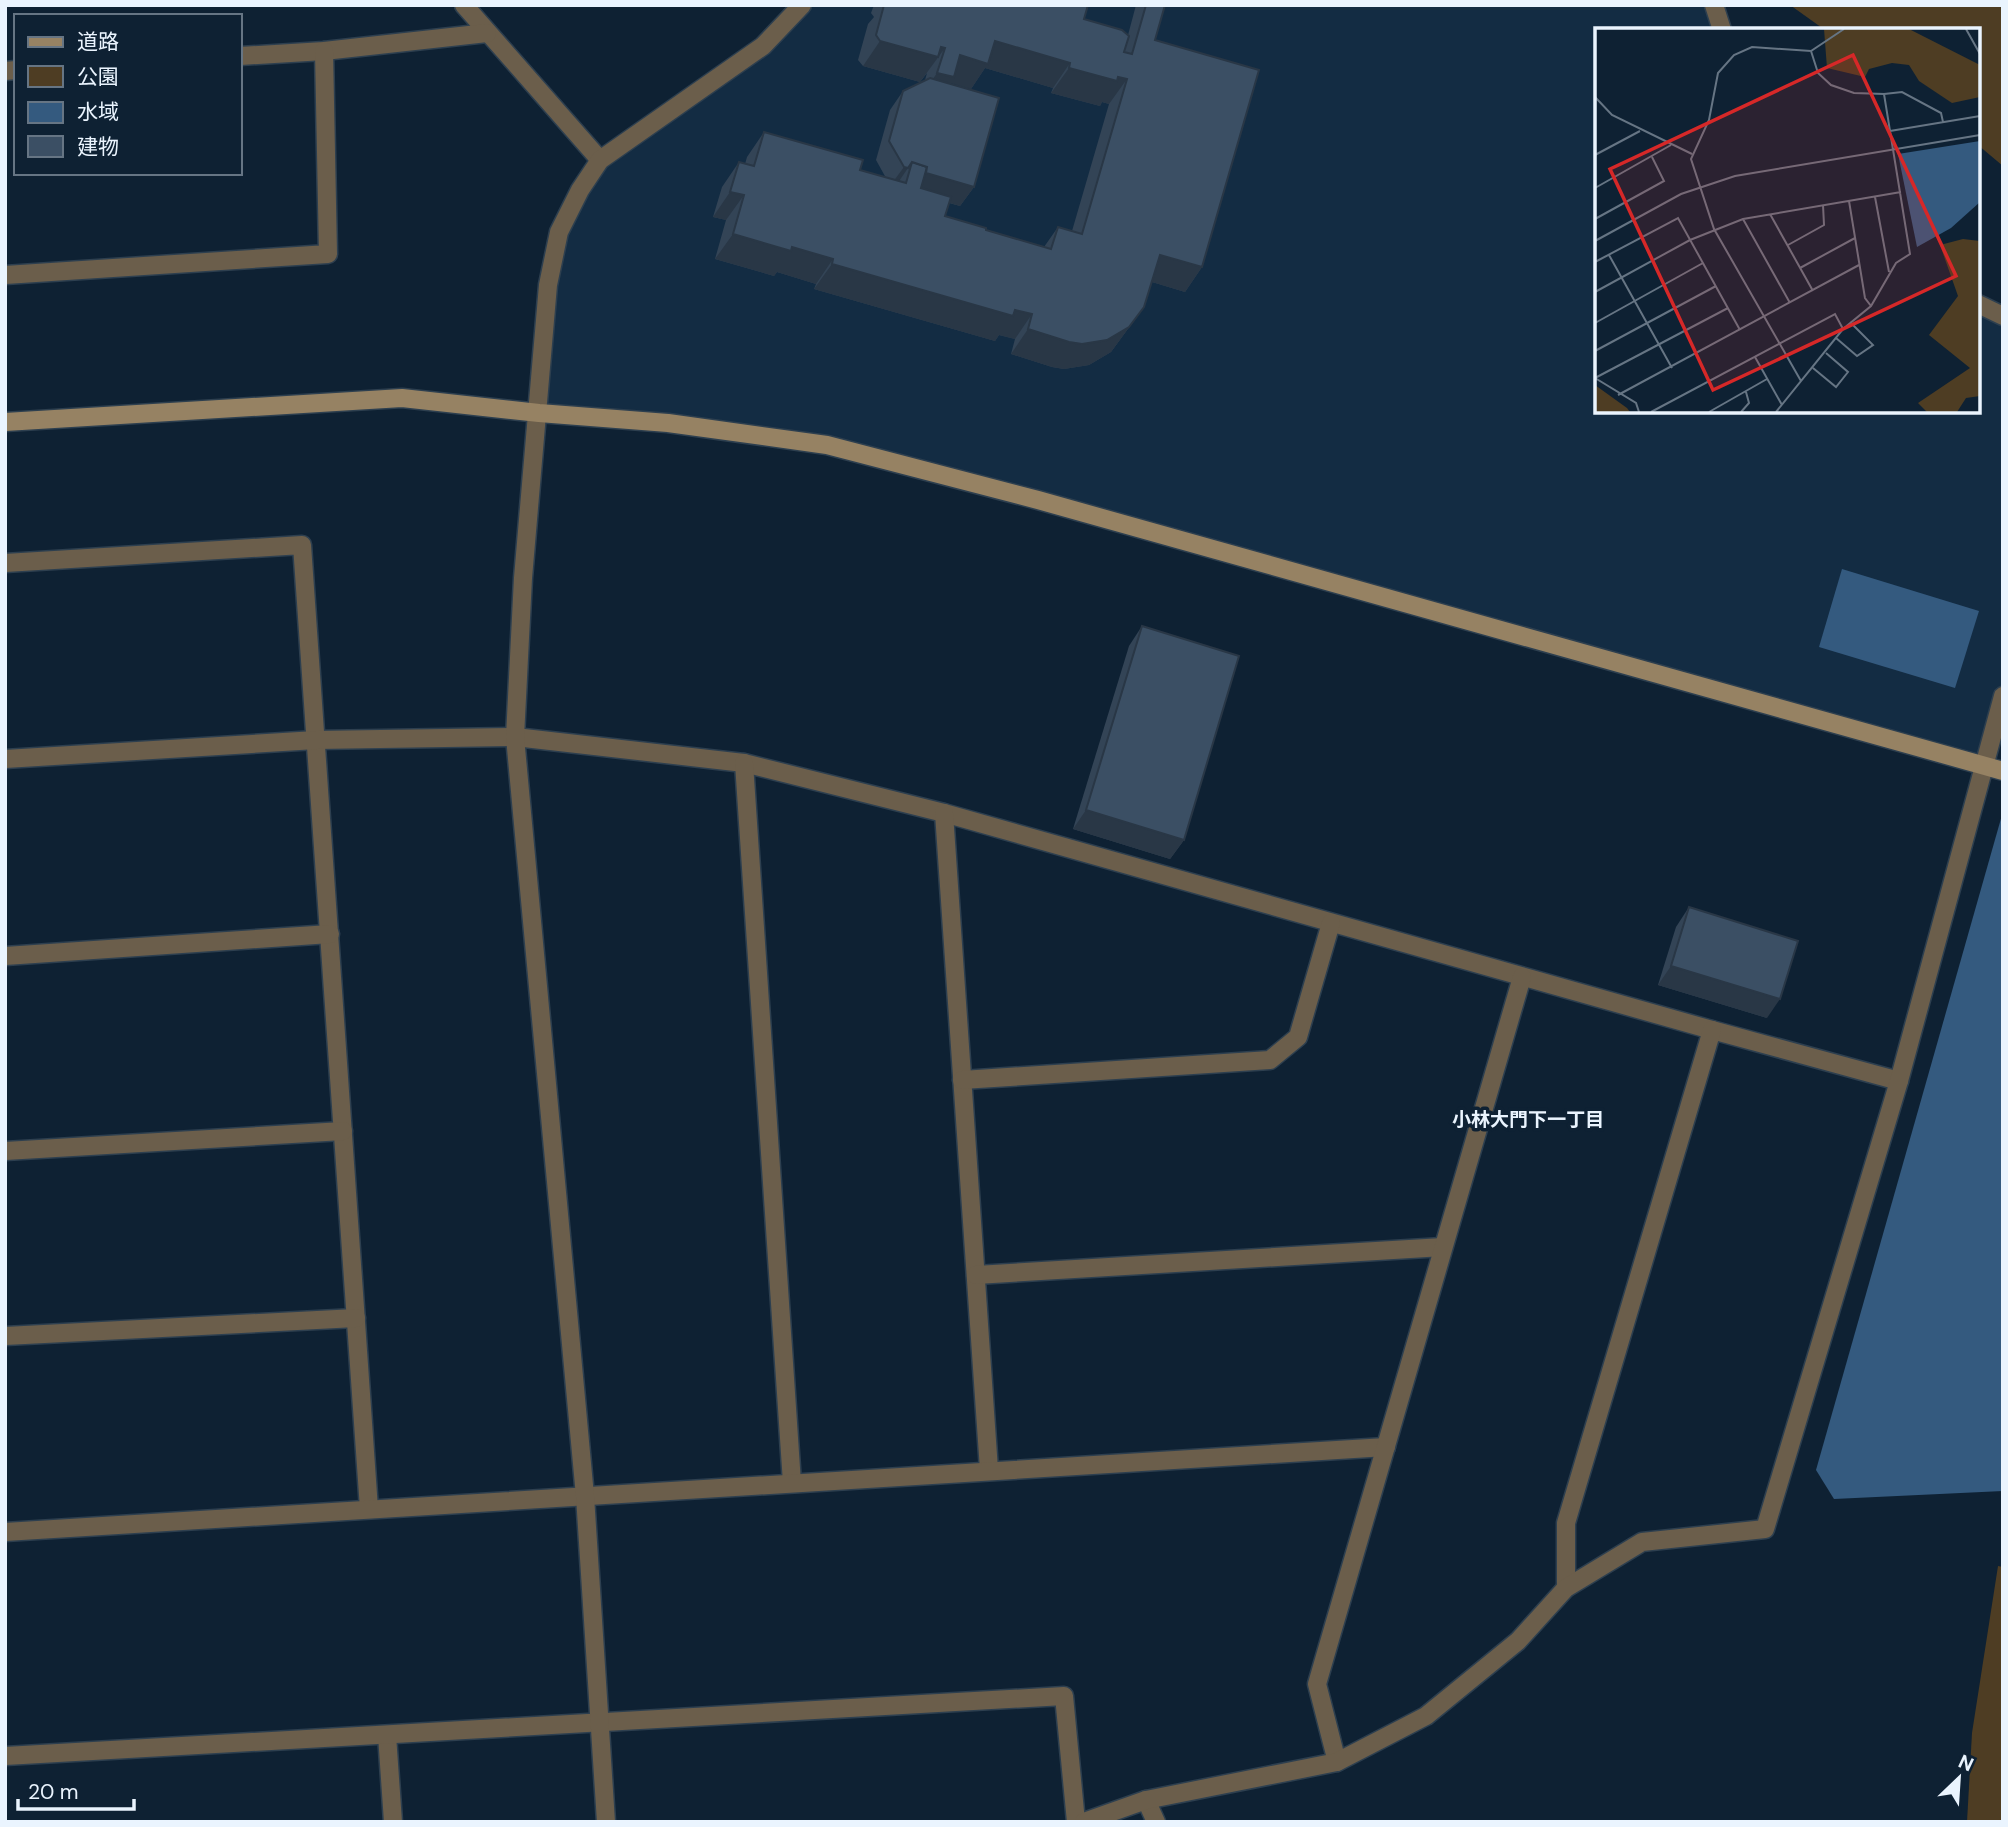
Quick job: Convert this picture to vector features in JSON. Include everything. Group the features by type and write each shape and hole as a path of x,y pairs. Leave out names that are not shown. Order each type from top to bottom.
{"street":[{"path":"464,5 600,160"},
{"path":"606,1822 585,1496 515,737 523,578 548,285 559,232 580,190 600,160 763,46 802,5"},
{"path":"1714,5 1721,28"},
{"path":"242,57 324,51 487,33"},
{"path":"5,275 328,254 324,51"},
{"path":"1980,305 2003,316"},
{"path":"5,422 402,398 539,413 668,423 827,445 1052,504 2003,771"},
{"path":"5,564 302,545 369,1509"},
{"path":"1084,1822 1146,1800 1338,1762 1426,1716 1518,1641 1566,1588 1642,1542 1765,1529 1899,1081 1982,765 2003,696"},
{"path":"5,759 316,740 515,737 744,763 944,813 1899,1081"},
{"path":"744,763 792,1483"},
{"path":"944,813 989,1471"},
{"path":"962,1080 1270,1060 1298,1037 1331,923"},
{"path":"5,956 330,934"},
{"path":"1338,1762 1317,1684 1521,977"},
{"path":"1566,1588 1566,1523 1712,1030"},
{"path":"5,1151 343,1131"},
{"path":"976,1275 1443,1247"},
{"path":"5,1336 356,1318"},
{"path":"5,1532 1386,1447"},
{"path":"5,1756 1064,1696 1076,1822"},
{"path":"387,1735 393,1822"},
{"path":"1146,1800 1156,1822"}],"shaded area":[{"path":"802,5 1714,5 1721,28 1595,28 1595,413 1980,413 1980,305 2003,316 2003,696 1982,765 827,445 539,413 559,232 600,160"}],"green space":[{"path":"1790,5 2003,5 2003,166 1980,147 1980,28 1822,28"},
{"path":"1998,1566 2003,1567 2003,1822 1967,1822 1972,1733"}],"water":[{"path":"1842,569 1979,611 1955,688 1819,647"},
{"path":"2002,815 2003,1491 1834,1499 1816,1470"}],"building":[{"path":"884,5 1088,5 1084,19 1122,30 1129,36 1124,52 1132,54 1146,5 1165,5 1155,40 1259,70 1202,267 1160,255 1144,307 1129,327 1107,340 1082,344 1028,329 1032,314 1015,310 1013,316 832,264 833,259 792,247 791,251 733,234 744,195 730,192 739,162 754,166 764,132 863,160 860,170 906,183 912,162 927,167 921,188 951,197 945,216 986,230 1051,249 1058,227 1082,234 1127,79 1118,77 1117,81 1069,68 1070,63 995,41 988,64 960,55 954,77 937,73 945,48 941,47 938,57 880,41 876,35"},
{"path":"930,78 999,98 974,187 926,173 927,167 912,162 908,168 904,167 889,141 903,91"},
{"path":"1142,626 1239,656 1184,840 1086,810"},
{"path":"1689,907 1798,941 1780,999 1671,966"}],"district":[{"name":"小林大門下一丁目","path":"1528,1119"}]}
